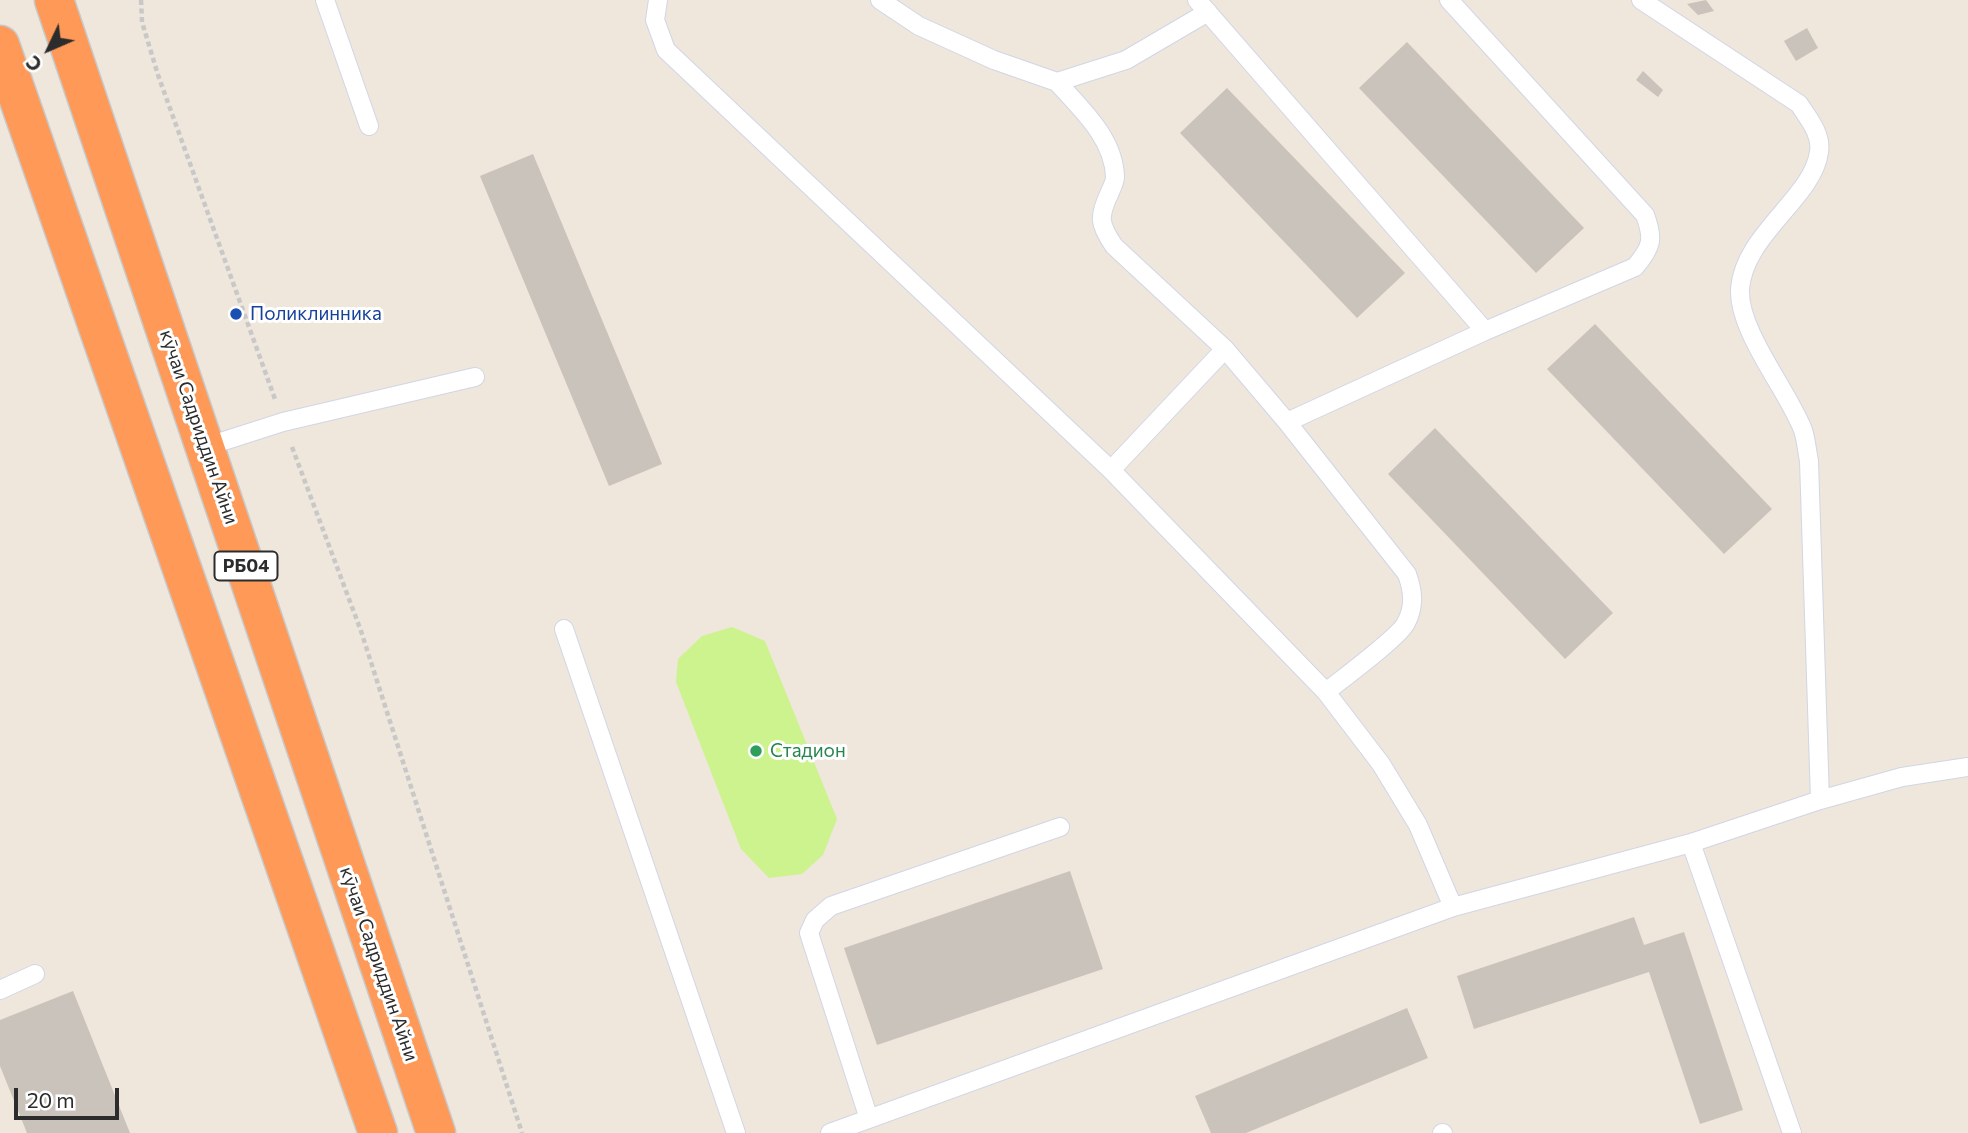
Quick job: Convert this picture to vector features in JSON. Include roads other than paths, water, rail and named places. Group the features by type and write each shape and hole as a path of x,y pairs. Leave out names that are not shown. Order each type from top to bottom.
{"highway":[{"name":"кӯчаи Садриддин Айни","path":"54,0 436,1133"},
{"name":"РБ04","path":"0,45 9,100 378,1133"}],"lane":[{"path":"325,0 369,126"},
{"path":"658,0 655,20 666,50 1111,470 1326,692 1381,764 1418,825 1453,907"},
{"path":"880,0 919,26 994,60 1058,82 1099,130 1112,157 1115,180 1101,211 1102,228 1114,246 1225,349 1287,422 1407,574 1413,590 1412,610 1405,626 1326,692"},
{"path":"1287,422 1485,331 1635,267 1648,252 1652,234 1645,215 1449,0"},
{"path":"1641,0 1799,104 1815,128 1820,150 1811,174 1763,235 1749,260 1740,288 1742,311 1804,432 1809,461 1820,800"},
{"path":"1058,82 1126,60 1202,6 1485,331"},
{"path":"1111,470 1225,349"},
{"path":"205,447 283,422 475,377"},
{"path":"564,629 736,1133"},
{"path":"830,1133 1453,907 1691,843 1820,800 1902,777 1968,767"},
{"path":"869,1119 809,933 815,920 831,906 1060,827"},
{"path":"1691,843 1792,1133"},
{"path":"0,990 35,974"}],"place":[{"name":"Поликлинника","path":"236,314"},
{"name":"Стадион","path":"756,751"}]}
